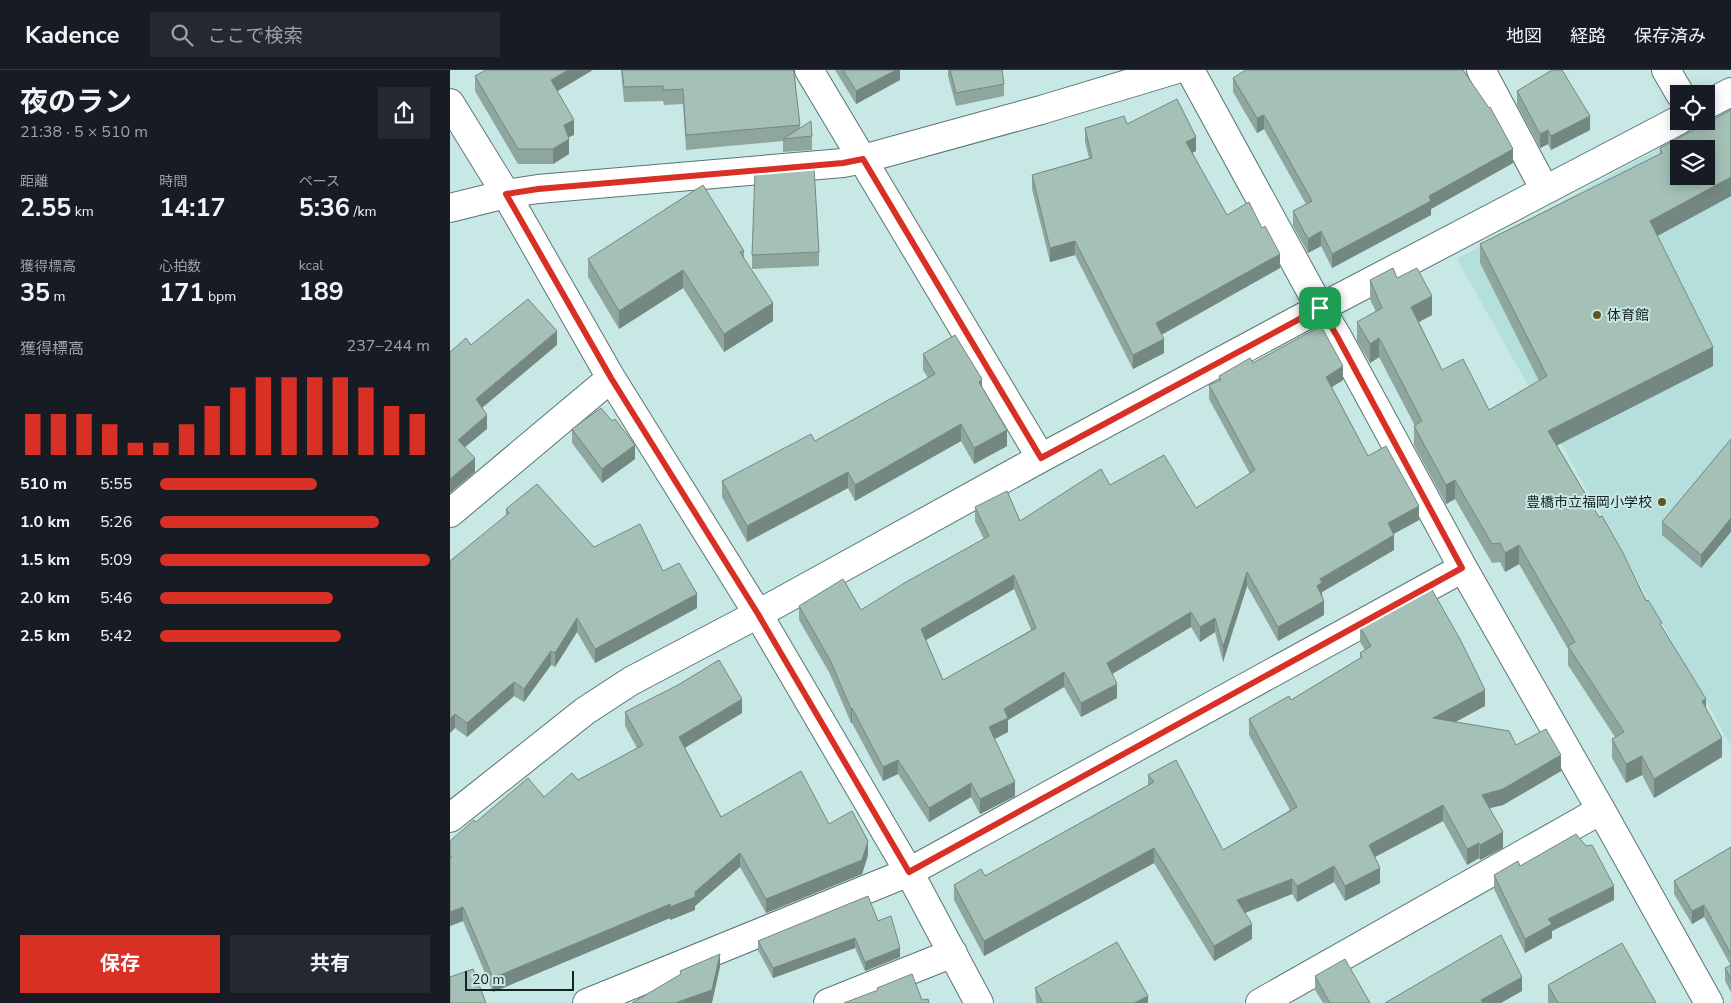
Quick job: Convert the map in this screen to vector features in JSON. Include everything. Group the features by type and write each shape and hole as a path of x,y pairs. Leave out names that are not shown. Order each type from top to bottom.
{"street":[{"path":"809,70 1041,458"},
{"path":"450,208 506,194 538,189 843,163 1041,110 1174,70"},
{"path":"1190,70 1337,336 1462,568 1602,810 1709,1003"},
{"path":"1481,70 1545,190"},
{"path":"1666,70 1675,85"},
{"path":"1715,100 1731,92"},
{"path":"450,103 506,194 611,378 758,614 909,872 979,1003"},
{"path":"450,818 585,711 631,681 758,614 1041,458 1320,308 1670,125"},
{"path":"450,513 611,378"},
{"path":"587,1003 909,872 1462,568"},
{"path":"1260,1003 1602,810"},
{"path":"828,1003 953,953"}],"shaded area":[{"name":"豊橋市立福岡小学校","path":"1731,109 1731,746 1457,259 1670,142 1670,185 1715,185 1715,140 1674,140 1693,130 1715,130 1715,118"}],"building":[{"path":"486,70 568,70 551,80 574,120 564,125 569,139 553,149 518,149 475,76"},
{"path":"622,70 793,70 800,125 686,135 683,89 664,90 663,86 624,87"},
{"path":"843,70 896,70 856,91"},
{"path":"950,70 1002,70 1004,84 956,93"},
{"path":"1246,70 1463,70 1490,107 1513,149 1429,196 1431,201 1332,254 1321,231 1308,239 1293,211 1312,201 1264,115 1257,118 1233,78"},
{"path":"1552,70 1562,70 1590,116 1551,136 1548,130 1540,134 1517,91"},
{"path":"1177,99 1196,137 1186,142 1227,215 1249,202 1262,228 1265,226 1280,254 1156,323 1164,339 1133,355 1075,241 1050,248 1032,175 1092,158 1085,128 1124,116 1127,124"},
{"path":"1731,110 1731,177 1650,221 1713,347 1548,431 1599,517 1602,516 1623,553 1646,601 1648,600 1662,623 1660,624 1706,699 1702,701 1722,738 1654,779 1642,756 1626,764 1612,739 1624,732 1568,646 1575,642 1519,545 1505,553 1500,543 1492,544 1455,480 1446,485 1414,426 1422,421 1379,338 1370,344 1357,322 1382,308 1370,280 1393,268 1397,278 1417,268 1432,296 1411,307 1442,370 1463,359 1489,410 1547,376 1480,244 1662,153 1660,148 1670,143 1670,185 1715,185 1715,140 1675,140 1694,130 1715,130 1715,119"},
{"path":"811,121 812,136 783,139"},
{"path":"814,167 819,252 752,255 755,172"},
{"path":"703,185 744,251 740,252 773,303 724,334 683,270 619,311 588,259"},
{"path":"528,299 557,331 476,399 487,415 458,440 475,458 450,479 450,352 466,338 471,345"},
{"path":"1321,326 1343,366 1326,377 1368,456 1386,446 1419,506 1388,523 1394,535 1320,579 1322,582 1317,586 1324,601 1278,627 1247,572 1223,647 1215,618 1200,627 1191,612 1107,663 1117,684 1081,703 1064,672 1004,709 1008,718 989,727 1015,782 980,799 971,783 929,808 898,760 883,767 851,709 830,660 799,606 843,579 861,610 906,582 989,536 975,507 1007,491 1020,521 1101,469 1110,485 1164,455 1196,508 1255,470 1209,385 1221,380 1219,376 1250,358 1253,363","holes":["1014,575 1036,628 943,680 921,629"]},
{"path":"955,335 982,379 979,382 1007,430 974,448 961,424 855,485 848,472 747,526 722,481 811,434 815,441 935,374 923,354"},
{"path":"601,408 612,421 615,419 635,445 602,469 572,429"},
{"path":"1731,439 1731,518 1701,555 1662,522"},
{"path":"537,484 594,547 640,524 663,571 679,563 697,594 595,649 577,618 555,653 551,651 524,689 514,682 467,723 455,714 450,719 450,561 509,513 506,509"},
{"path":"1431,588 1461,641 1485,690 1433,718 1509,731 1516,745 1546,729 1561,755 1503,789 1482,795 1503,832 1480,845 1479,843 1467,849 1443,805 1369,845 1380,868 1345,886 1334,866 1297,886 1292,879 1237,900 1252,924 1214,946 1154,848 984,941 954,885 981,869 985,876 1154,782 1148,775 1176,760 1223,850 1297,807 1249,719 1289,696 1291,700 1362,657 1360,653 1371,646 1360,627"},
{"path":"719,660 742,699 679,737 721,817 801,771 829,824 852,811 868,841 862,860 766,899 740,853 695,892 695,897 670,907 670,904 493,978 463,907 450,912 450,858 452,857 450,855 450,841 474,820 476,822 528,778 544,797 572,773 578,780 643,745 625,712 678,685"},
{"path":"1576,834 1586,846 1592,845 1614,886 1548,919 1552,924 1525,939 1494,875 1518,861 1520,866"},
{"path":"1731,847 1731,954 1704,905 1692,911 1674,881"},
{"path":"868,896 878,921 891,916 900,948 865,962 855,938 773,968 758,941"},
{"path":"1501,935 1522,977 1481,1000 1483,1003 1385,1003"},
{"path":"1117,942 1148,996 1134,1003 1043,1003 1035,988"},
{"path":"1622,943 1656,1003 1558,1003 1548,985"},
{"path":"720,954 712,990 675,1003 632,1003 681,974 680,971"},
{"path":"1345,959 1370,1003 1330,1003 1315,976"},
{"path":"1731,965 1731,979 1725,968"},
{"path":"473,969 486,1003 450,1003 450,977"},
{"path":"912,974 922,1000 928,999 929,1003 844,1003 878,990 877,988"}],"place":[{"name":"体育館","path":"1597,315"},
{"name":"豊橋市立福岡小学校","path":"1662,502"}],"route":[{"path":"863,159 1041,458 1320,308 1462,568 909,872 758,614 611,378 506,194 538,189 843,163 863,159"}]}
